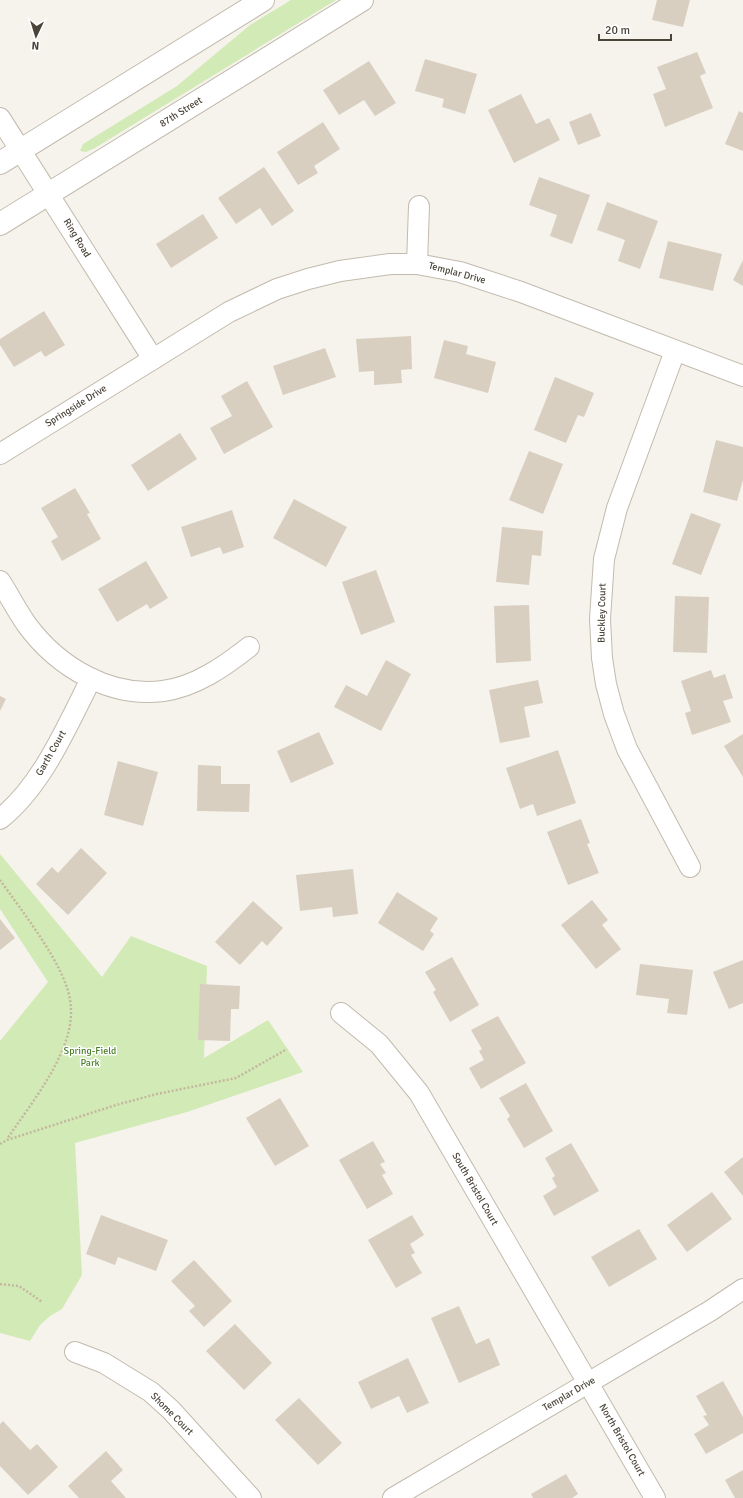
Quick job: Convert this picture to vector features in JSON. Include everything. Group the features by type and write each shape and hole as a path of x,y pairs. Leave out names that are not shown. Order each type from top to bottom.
{"street":[{"path":"0,163 262,0"},
{"name":"87th Street","path":"0,224 362,0"},
{"name":"Ring Road","path":"0,118 153,359"},
{"path":"417,264 419,206"},
{"name":"Templar Drive","path":"153,359 229,312 277,289 340,270 390,264 417,264 460,272 521,292 743,376"},
{"name":"Buckley Court","path":"675,351 617,508 604,559 600,619 603,664 606,684 614,714 627,749 690,867"},
{"name":"Springside Drive","path":"0,454 153,359"},
{"path":"0,581 28,625 41,641 72,669 91,679 119,688 142,692 164,691 182,686 213,673 249,647"},
{"name":"Garth Court","path":"0,819 10,811 32,785 91,679"},
{"name":"South Bristol Court","path":"341,1013 379,1044 419,1093 589,1382"},
{"name":"Templar Drive","path":"394,1498 710,1312 743,1289"},
{"name":"Shome Court","path":"75,1352 104,1363 151,1392 171,1410 251,1498"},
{"name":"North Bristol Court","path":"589,1382 655,1498"}],"path":[{"path":"0,880 54,961 70,999 71,1015 69,1033 63,1051 52,1072 7,1140"},
{"path":"0,1144 7,1140 116,1105 157,1094 236,1078 287,1049"},
{"path":"0,1284 19,1286 42,1302"}],"green space":[{"path":"291,0 336,0 95,148 86,152 80,151 83,144 177,86 250,25"},
{"name":"Spring-Field Park","path":"0,854 102,977 131,936 207,966 204,1058 268,1020 303,1072 187,1112 75,1143 82,1275 62,1309 50,1316 40,1325 30,1341 0,1333 0,1041 48,982 0,909"}],"building":[{"path":"657,0 690,0 683,27 652,20"},
{"path":"697,52 706,73 700,76 713,108 665,127 653,94 666,89 657,67"},
{"path":"425,59 477,74 465,114 442,107 444,99 415,91"},
{"path":"369,61 396,103 375,116 364,100 339,115 323,90"},
{"path":"521,94 536,124 549,118 560,140 514,163 488,110"},
{"path":"739,111 743,113 743,151 725,144"},
{"path":"591,113 601,136 578,145 569,122"},
{"path":"323,122 340,149 314,166 318,173 298,185 277,152"},
{"path":"264,167 294,211 272,226 260,208 236,224 218,198"},
{"path":"539,177 590,195 572,244 550,236 557,215 529,205"},
{"path":"607,202 658,221 640,269 618,261 625,240 597,230"},
{"path":"203,214 218,238 171,268 156,244"},
{"path":"668,241 722,254 713,291 659,278"},
{"path":"743,260 743,286 733,280"},
{"path":"44,311 65,345 45,357 41,351 14,367 0,345 0,339"},
{"path":"411,336 412,369 401,370 402,383 374,385 374,371 359,372 356,339"},
{"path":"444,340 468,346 466,354 496,362 488,393 434,378"},
{"path":"325,348 336,377 283,395 273,366"},
{"path":"555,377 594,393 584,417 578,415 566,443 534,430"},
{"path":"247,381 273,427 224,454 210,428 232,416 221,396"},
{"path":"180,433 197,459 148,491 131,465"},
{"path":"716,440 743,447 743,480 737,501 703,492"},
{"path":"529,451 563,464 543,514 509,500"},
{"path":"75,488 90,513 87,514 101,539 62,561 51,541 58,537 41,508"},
{"path":"294,499 347,527 326,567 273,538"},
{"path":"232,510 244,547 223,554 220,547 191,557 181,527"},
{"path":"691,513 721,524 701,575 672,564"},
{"path":"502,527 543,531 541,556 532,555 529,585 496,582"},
{"path":"146,561 168,598 150,609 147,604 117,622 98,589"},
{"path":"376,570 395,622 361,635 342,582"},
{"path":"675,596 709,597 707,653 673,652"},
{"path":"529,605 531,661 496,663 494,606"},
{"path":"386,660 411,674 381,731 334,707 346,685 367,696"},
{"path":"711,670 714,678 725,674 733,698 723,701 731,722 692,735 685,713 691,711 681,681"},
{"path":"538,680 543,703 524,707 530,737 500,743 489,690"},
{"path":"0,696 6,699 0,711"},
{"path":"319,732 334,764 291,783 277,751"},
{"path":"743,734 743,777 724,746"},
{"path":"558,750 576,803 537,816 533,804 520,809 506,768"},
{"path":"118,761 158,772 143,826 104,815"},
{"path":"198,765 221,766 221,784 250,784 249,812 197,811"},
{"path":"581,819 590,843 587,844 599,873 568,885 547,832"},
{"path":"81,848 107,873 68,915 36,884 52,867 58,873"},
{"path":"353,869 358,914 333,917 332,907 300,911 296,875"},
{"path":"397,892 438,918 430,931 434,934 423,951 378,923"},
{"path":"592,900 608,920 602,925 621,949 596,969 561,925"},
{"path":"253,901 283,928 267,946 262,941 240,965 215,942"},
{"path":"0,919 15,938 0,950"},
{"path":"452,957 479,1005 450,1022 433,992 436,990 425,972"},
{"path":"743,960 743,1003 729,1009 713,972"},
{"path":"640,964 693,970 687,1015 667,1013 669,999 636,995"},
{"path":"200,984 240,986 239,1009 231,1009 230,1041 198,1040"},
{"path":"498,1016 526,1063 481,1089 469,1068 484,1060 479,1051 482,1049 471,1030"},
{"path":"526,1083 553,1131 524,1148 507,1119 510,1116 499,1098"},
{"path":"280,1098 309,1146 275,1166 246,1118"},
{"path":"373,1141 385,1162 380,1164 386,1173 382,1175 393,1194 367,1209 339,1160"},
{"path":"571,1143 599,1191 554,1216 543,1196 557,1187 552,1178 555,1176 545,1158"},
{"path":"743,1157 743,1196 724,1172"},
{"path":"712,1192 732,1219 687,1252 667,1225"},
{"path":"101,1215 168,1240 156,1271 118,1257 115,1265 86,1254"},
{"path":"412,1215 424,1235 410,1244 415,1253 411,1255 422,1273 396,1288 368,1240"},
{"path":"639,1229 657,1259 609,1287 591,1257"},
{"path":"194,1260 232,1301 204,1327 189,1311 195,1306 171,1281"},
{"path":"459,1306 476,1344 489,1338 500,1365 459,1383 431,1318"},
{"path":"235,1324 272,1363 244,1390 206,1351"},
{"path":"408,1358 429,1403 407,1413 399,1396 371,1409 358,1382"},
{"path":"723,1381 743,1417 743,1433 706,1454 694,1434 709,1425 703,1416 707,1415 696,1396"},
{"path":"299,1398 342,1443 318,1465 275,1420"},
{"path":"3,1421 30,1450 37,1444 58,1467 28,1495 0,1466 0,1424"},
{"path":"106,1451 123,1470 111,1481 126,1498 79,1498 68,1486"},
{"path":"743,1470 743,1498 735,1498 725,1480"},
{"path":"566,1474 578,1494 572,1498 533,1498 531,1494"}]}
